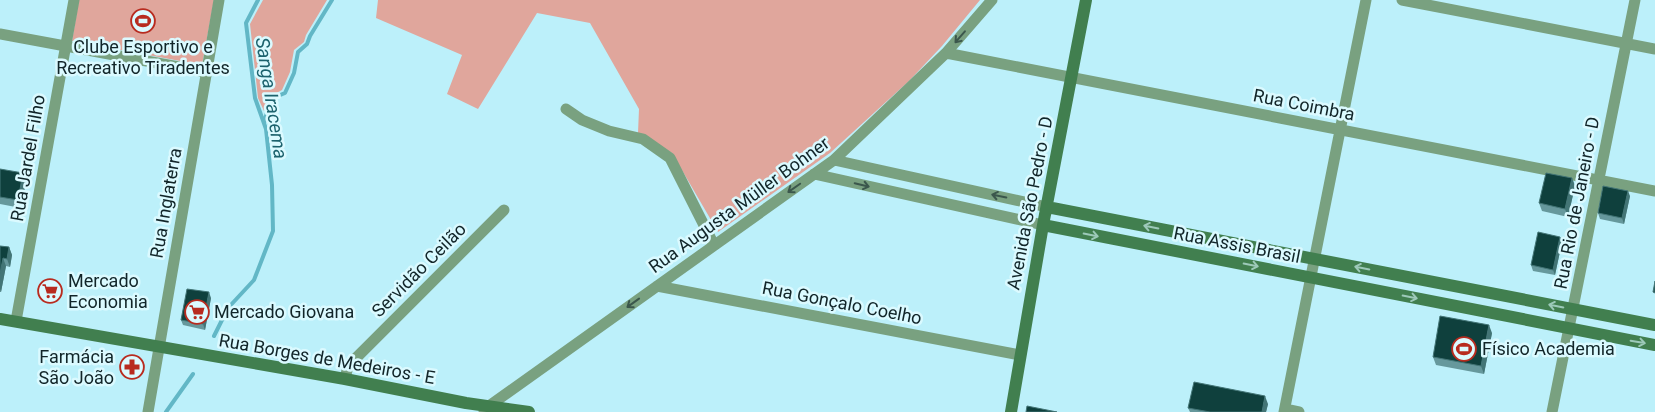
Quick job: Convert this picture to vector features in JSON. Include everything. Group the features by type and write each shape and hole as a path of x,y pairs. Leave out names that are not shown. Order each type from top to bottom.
{"street":[{"name":"Rua Jardel Filho","path":"16,321 74,0"},
{"name":"Rua Inglaterra","path":"148,412 220,0"},
{"name":"Rua Augusta Müller Bohner","path":"486,409 834,160 946,53 992,0"},
{"name":"Avenida São Pedro - D","path":"1011,412 1043,226 1086,0"},
{"path":"1299,412 1285,411 1366,0"},
{"path":"1402,0 1655,49"},
{"name":"Rua Rio de Janeiro - D","path":"1552,412 1635,0"},
{"path":"0,34 206,72"},
{"name":"Rua Coimbra","path":"946,53 1655,191"},
{"path":"566,109 582,120 609,131 643,139 670,158 714,245"},
{"name":"Rua Assis Brasil","path":"834,160 1047,207 1655,325"},
{"name":"Rua Assis Brasil","path":"814,174 1043,226 1655,345"},
{"name":"Servidão Ceilão","path":"345,379 348,366 504,210"},
{"path":"1180,252 1184,234"},
{"path":"1438,303 1442,284"},
{"name":"Rua Gonçalo Coelho","path":"657,286 1020,355"},
{"name":"Rua Borges de Medeiros - E","path":"0,318 345,379 486,409 529,412"}],"shaded area":[{"name":"Clube Esportivo e Recreativo Tiradentes","path":"79,0 214,0 202,65 72,41"},
{"path":"263,0 327,0 306,35 304,42 294,50 290,72 282,90 271,96 264,111 258,98 250,24"},
{"path":"378,0 980,0 942,46 909,81 830,153 718,232 672,153 638,133 639,109 590,23 537,13 478,109 447,94 462,55 376,18"}],"building":[{"path":"0,169 23,173 18,200 0,197"},
{"path":"1546,173 1572,178 1565,209 1539,203"},
{"path":"1603,186 1628,191 1622,218 1598,213"},
{"path":"1538,232 1560,237 1553,270 1531,265"},
{"path":"0,246 9,247 7,259 3,258 0,274"},
{"name":"Mercado Giovana","path":"187,289 209,292 203,324 181,320"},
{"name":"Físico Academia","path":"1440,316 1489,325 1481,366 1433,357"},
{"path":"1194,382 1265,396 1262,412 1210,412 1188,408"},
{"path":"1027,406 1057,412 1026,412"}],"waterway":[{"name":"Sanga Iracema","path":"214,336 228,308 254,280 273,231 272,185 266,129 255,98 246,23 258,0"},
{"path":"264,123 273,98 285,93 294,73 298,52 307,44 332,0"},
{"name":"Sanga Iracema","path":"166,412 193,374"}],"place":[{"name":"Clube Esportivo e Recreativo Tiradentes","path":"143,21"},
{"name":"Mercado Economia","path":"50,291"},
{"name":"Mercado Giovana","path":"197,312"},
{"name":"Físico Academia","path":"1464,349"},
{"name":"Farmácia São João","path":"132,367"}]}
